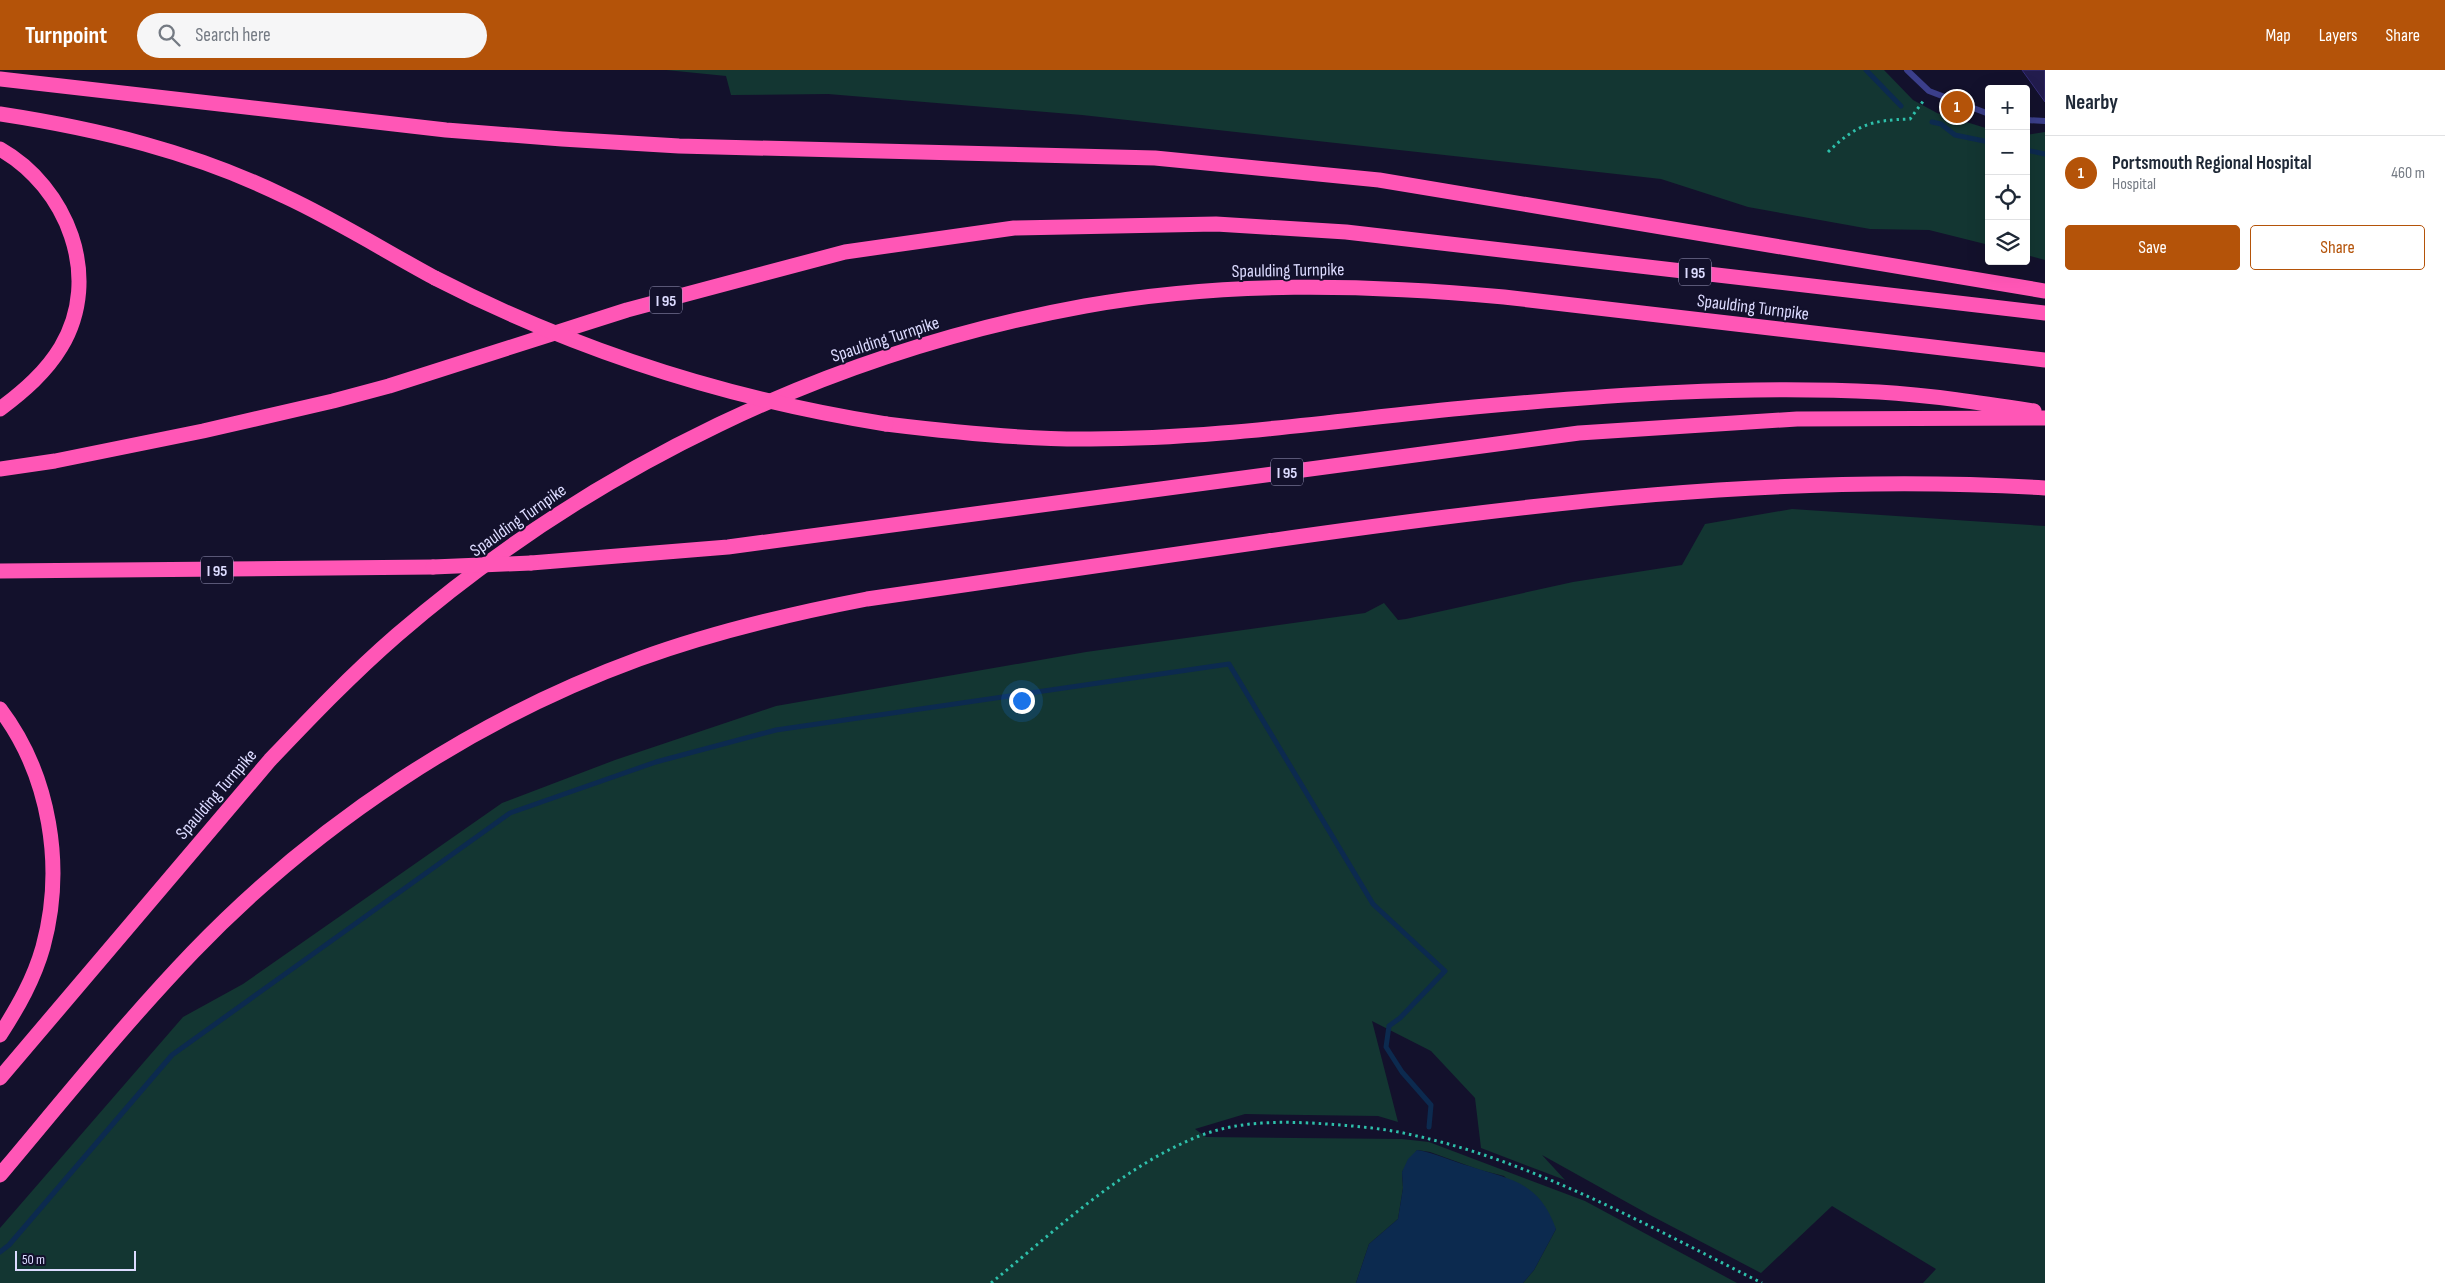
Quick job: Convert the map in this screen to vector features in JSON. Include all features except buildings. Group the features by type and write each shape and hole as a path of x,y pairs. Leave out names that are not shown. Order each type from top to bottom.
{"highway":[{"path":"0,79 436,129 620,143 1155,158 1271,168 1379,180 2045,291"},
{"path":"0,114 107,133 168,150 227,171 284,196 435,278 532,324 648,368 771,403 886,424 957,432 1020,436 1082,439 1145,438 1592,398 1766,391 1880,392 1988,404 2045,413"},
{"path":"0,149 32,174 57,204 74,241 79,283 72,324 62,345 34,381 0,409"},
{"name":"I 95","path":"0,469 55,461 204,431 343,398 389,386 627,310 845,252 1014,228 1206,224 1346,232 2045,313"},
{"name":"Spaulding Turnpike","path":"0,1078 257,775 311,716 397,635 500,554 589,494 710,428 802,387 858,367 972,332 1088,306 1206,292 1326,287 1444,291 1504,297 2045,360"},
{"name":"I 95","path":"0,571 433,567 531,563 728,547 1578,434 1796,419 2045,418"},
{"path":"0,1175 114,1040 194,952 280,870 374,798 475,735 583,682 665,650 751,624 867,599 1548,503 1668,492 1787,485 1906,484 2045,488"},
{"path":"0,709 17,735 37,779 49,826 53,875 48,923 42,947 25,992 0,1035"}],"lane":[{"path":"1906,70 1929,91 1985,112"},
{"path":"2030,120 2045,120"}],"path":[{"path":"1828,152 1845,136 1869,122 1910,119 1919,109 1929,91"},
{"path":"991,1283 1113,1186 1156,1157 1193,1138 1225,1128 1257,1123 1297,1122 1369,1127 1408,1133 1496,1160 1588,1196 1762,1283"}],"green space":[{"path":"666,70 1884,70 1913,100 1937,113 1985,128 1985,244 1929,230 1870,229 1748,207 1661,179 1082,115 828,94 731,95 726,76"},
{"path":"2045,132 2045,260 2030,256 2030,134"},
{"path":"1792,509 2045,526 2045,1283 1923,1283 1936,1269 1832,1206 1761,1273 1648,1214 1542,1155 1565,1180 1481,1148 1475,1098 1431,1051 1372,1021 1398,1122 1378,1116 1245,1114 1195,1129 1206,1137 1402,1139 1429,1142 1585,1201 1737,1283 1523,1283 1534,1270 1556,1229 1504,1176 1480,1170 1430,1152 1417,1150 1402,1172 1403,1188 1398,1219 1369,1244 1356,1283 0,1283 0,1228 183,1017 243,984 502,803 615,760 776,706 1086,652 1365,613 1384,603 1398,620 1406,619 1573,582 1682,565 1705,524"}],"water":[{"path":"1417,1150 1511,1179 1532,1192 1541,1201 1556,1229 1534,1270 1523,1283 1356,1283 1369,1244 1398,1219 1403,1188 1402,1172 1408,1159"}],"waterway":[{"path":"1866,70 1901,106"},
{"path":"1932,122 1941,124 1955,135 1985,141"},
{"path":"2030,151 2045,154"},
{"path":"0,1252 9,1245 172,1055 510,813 656,762 776,730 1229,664 1373,904 1445,971 1400,1018 1389,1026 1386,1047 1402,1072 1431,1105 1429,1127"}],"place":[{"name":"Portsmouth Regional Hospital","path":"1957,107"}]}
